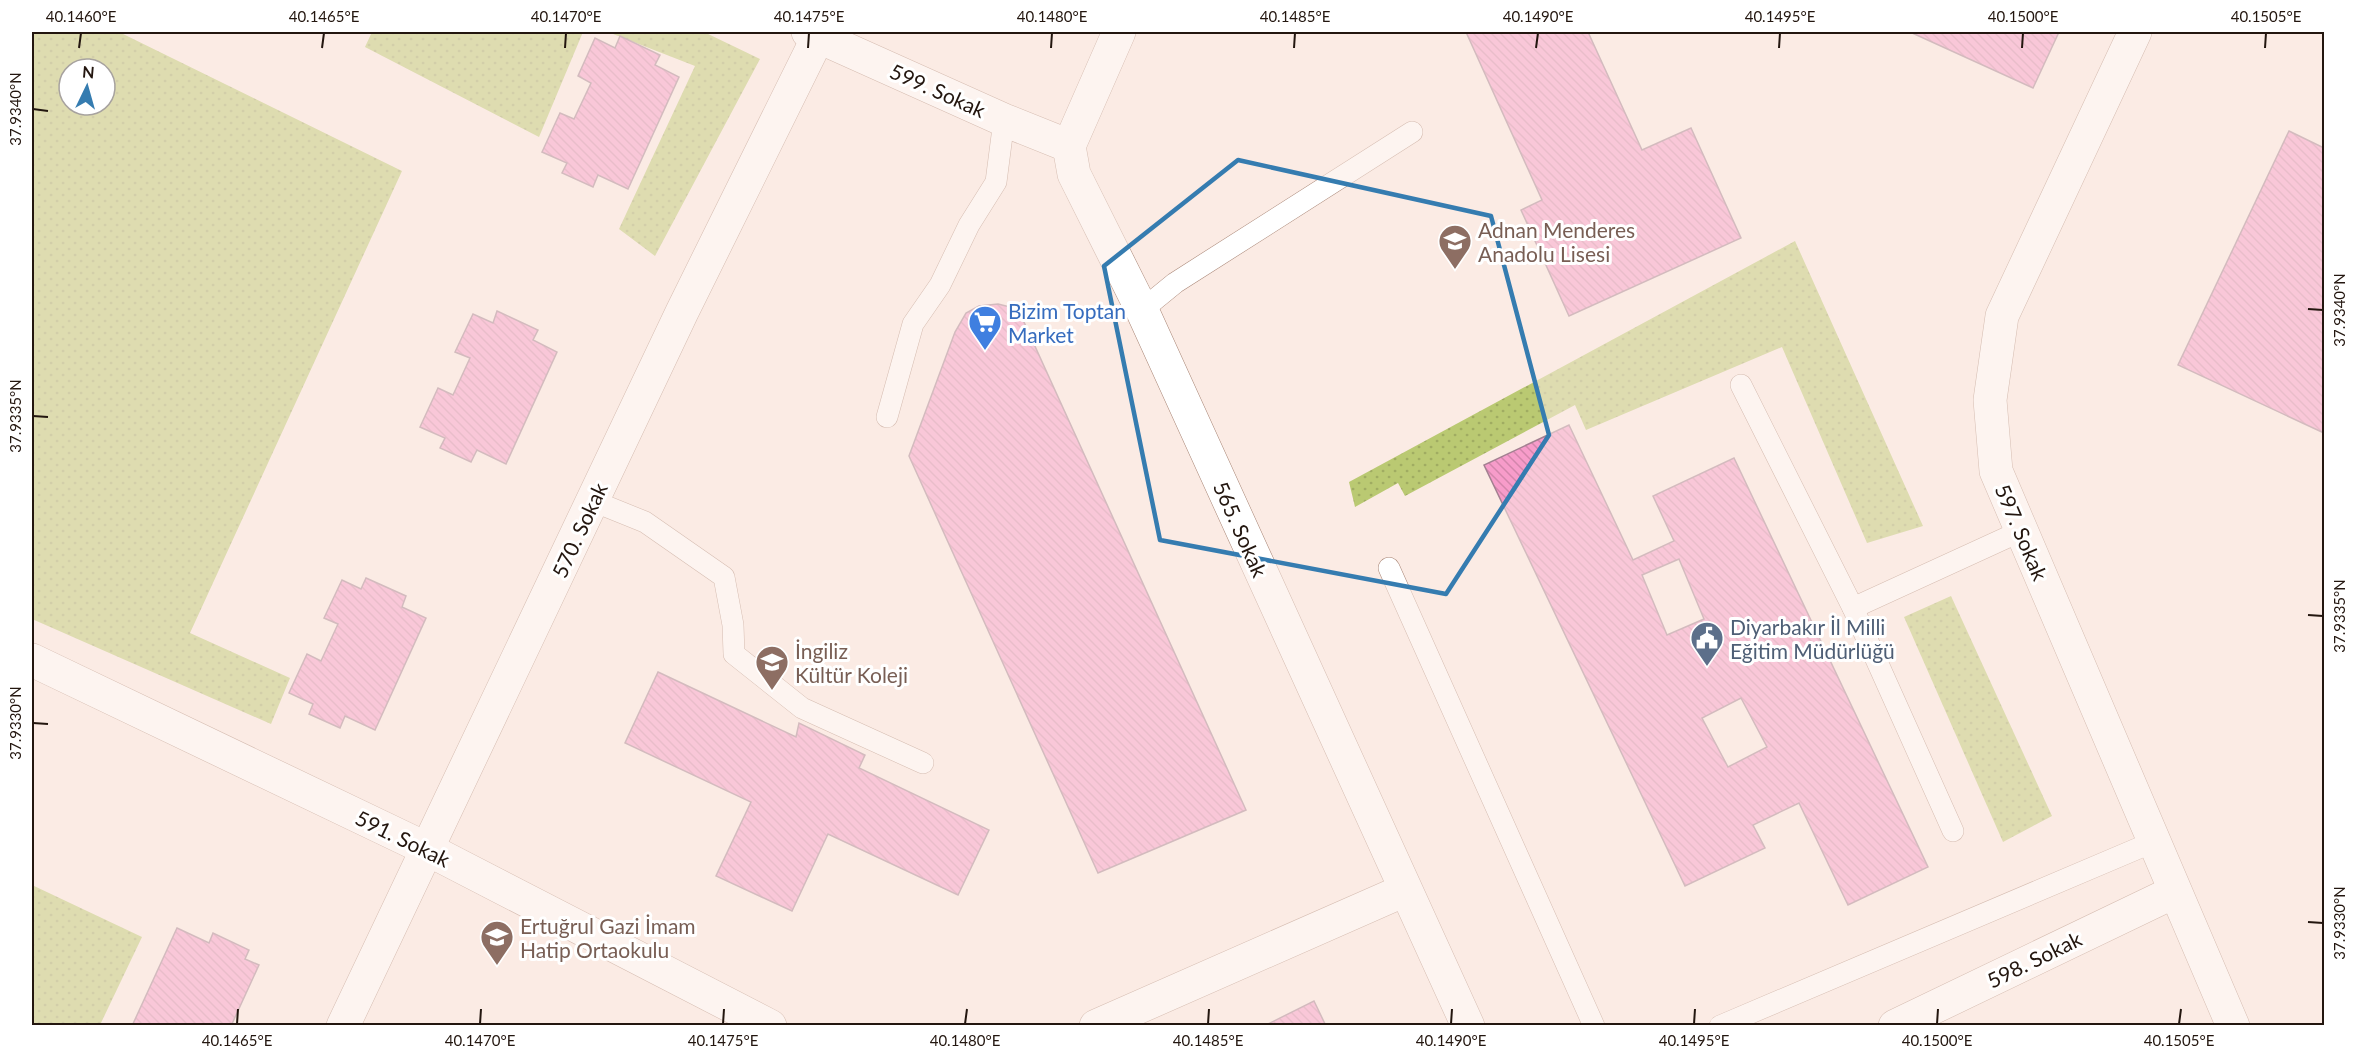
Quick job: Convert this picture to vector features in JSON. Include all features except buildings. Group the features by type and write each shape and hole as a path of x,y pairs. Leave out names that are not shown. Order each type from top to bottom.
{"street":[{"path":"1069,146 1119,32"},
{"name":"597. Sokak","path":"2135,32 2002,315 1990,400 1996,471 2232,1026"},
{"name":"599. Sokak","path":"813,34 1004,120 1069,146"},
{"name":"570. Sokak","path":"343,1026 813,34"},
{"name":"565. Sokak","path":"1069,146 1074,174 1142,310 1468,1026"},
{"name":"591. Sokak","path":"32,660 427,849 770,1026"},
{"path":"1096,1026 1405,890"},
{"name":"598. Sokak","path":"1895,1026 2174,891"}],"lane":[{"path":"887,417 913,324 940,285 969,225 996,182 1004,120"},
{"path":"1142,310 1175,283 1412,132"},
{"path":"1741,385 1852,608 1953,831"},
{"path":"593,501 645,522 724,577 733,625 734,654 802,708 923,763"},
{"path":"1852,608 2021,531"},
{"path":"1389,568 1594,1026"},
{"path":"1720,1026 2153,842"}],"highlighted area":[{"path":"1238,160 1491,216 1549,435 1446,594 1160,540 1104,266"}],"green space":[{"path":"32,32 119,32 402,171 190,633 290,678 271,724 32,619"},
{"path":"372,32 583,32 539,137 365,47"},
{"path":"608,32 704,32 760,59 655,256 619,229 695,66"},
{"path":"1795,241 1923,526 1867,543 1782,347 1586,430 1575,405 1405,496 1398,483 1355,507 1349,482"},
{"path":"1951,596 2052,816 2003,842 1904,617"},
{"path":"32,885 142,937 100,1025 32,1025"}],"place":[{"name":"Adnan Menderes Anadolu Lisesi","path":"1455,270"},
{"name":"Bizim Toptan Market","path":"985,351"},
{"name":"Diyarbakır İl Milli Eğitim Müdürlüğü","path":"1707,667"},
{"name":"İngiliz Kültür Koleji","path":"772,691"},
{"name":"Ertuğrul Gazi İmam Hatip Ortaokulu","path":"497,966"}]}
